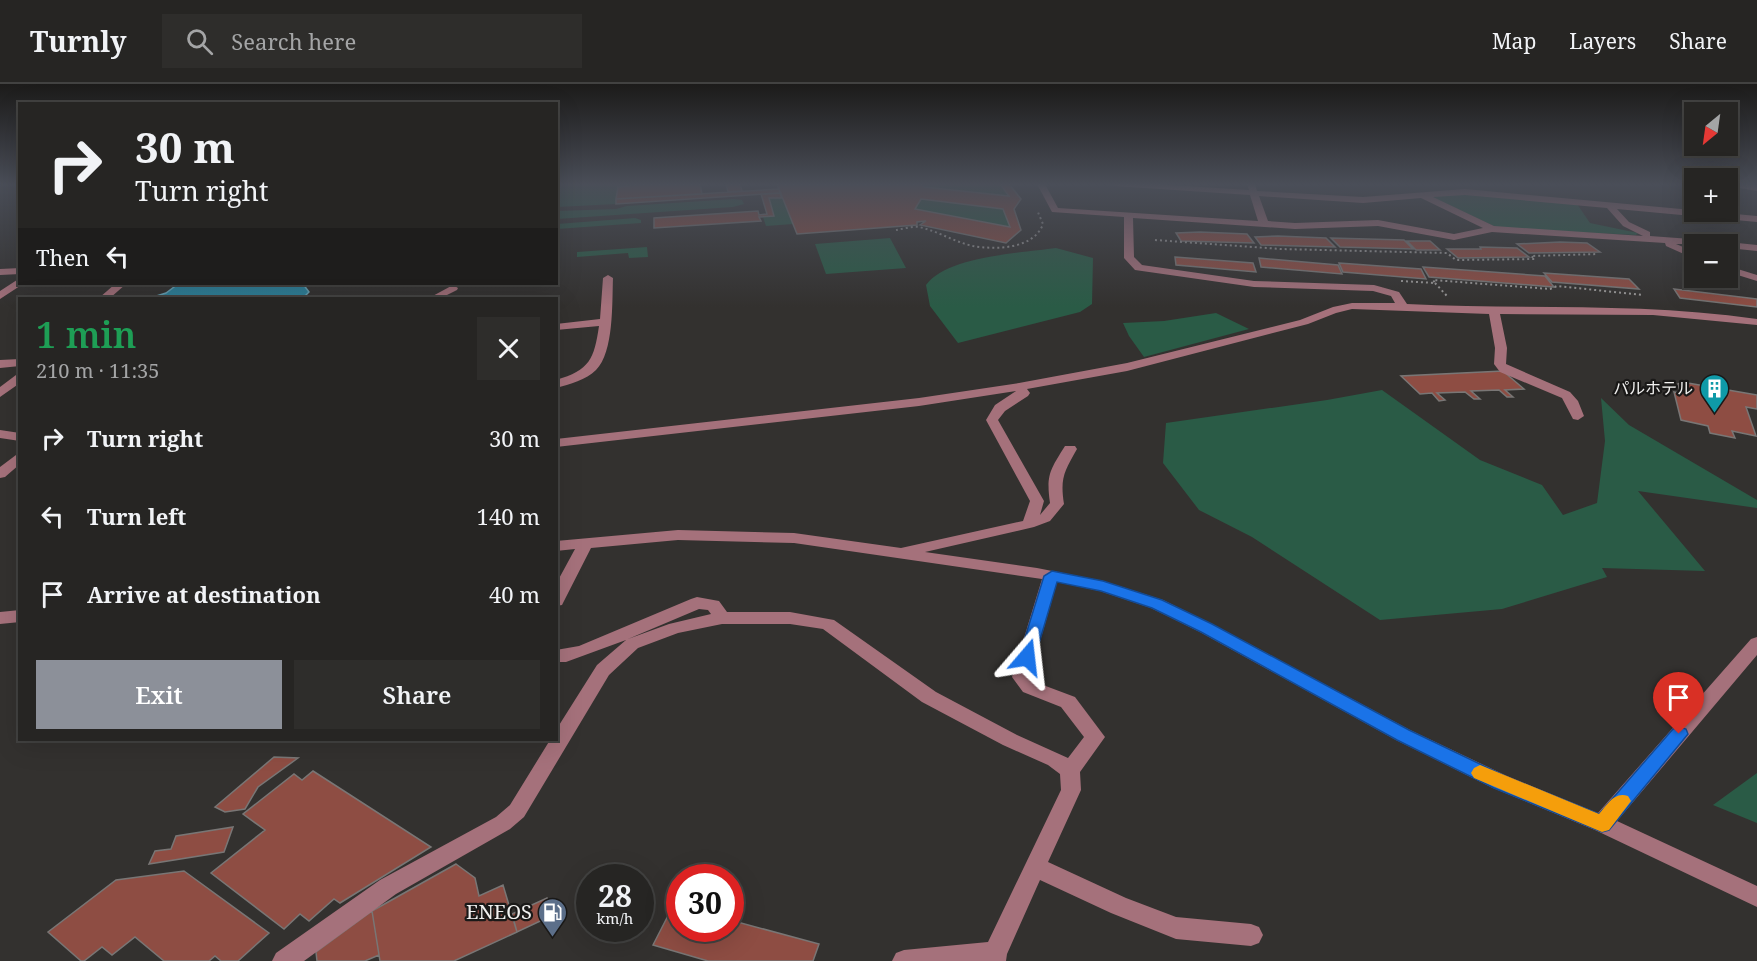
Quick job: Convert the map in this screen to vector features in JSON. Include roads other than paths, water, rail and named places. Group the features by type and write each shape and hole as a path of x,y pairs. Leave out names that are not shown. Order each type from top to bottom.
{"street":[{"path":"1128,225 1129,258 1138,268 1254,284 1374,288 1395,294 1404,308"},
{"path":"1278,225 1325,225"},
{"path":"1388,225 1454,237 1492,229 1684,241"},
{"path":"1484,225 1492,229"},
{"path":"1628,225 1684,251"},
{"path":"1738,247 1757,248"},
{"path":"0,272 18,272"},
{"path":"1738,272 1757,278"},
{"path":"558,383 588,371 596,364 605,322 608,278"},
{"path":"0,296 18,282"},
{"path":"105,297 120,285"},
{"path":"436,297 453,288"},
{"path":"558,443 896,405 1019,387 1127,367 1304,322 1343,307 1367,305 1494,310 1660,310 1757,322"},
{"path":"1494,310 1501,348 1500,364 1504,369 1566,396 1572,400 1578,416"},
{"path":"558,327 605,322"},
{"path":"0,364 18,362"},
{"path":"0,393 17,380"},
{"path":"1019,387 1024,393 1000,408 992,420 1037,501 1029,524"},
{"path":"0,434 18,437"},
{"path":"897,553 1029,524 1045,518 1058,504 1054,483 1056,472 1070,449"},
{"path":"0,474 18,458"},
{"path":"558,546 678,535 794,538 1052,576 1103,586 1157,604 1206,628 1403,735 1500,782 1602,824 1757,897"},
{"path":"558,597 586,542"},
{"path":"904,961 994,957 1071,790 1070,770 1095,737 1068,702 1029,687 1021,677 1052,576"},
{"path":"558,656 585,650 698,603 714,605 722,618"},
{"path":"0,618 18,616"},
{"path":"284,961 388,887 503,823 517,811 603,670 632,644 675,628 722,618 790,618 828,624 929,697 1010,740 1055,759 1070,770"},
{"path":"1602,824 1757,643"},
{"path":"1036,867 1119,906 1176,928 1251,935"}],"water":[{"path":"177,285 304,285 309,292 304,297 153,297 166,293"}],"place":[{"name":"パルホテル","path":"1714,414"},
{"name":"ENEOS","path":"553,938"}]}
